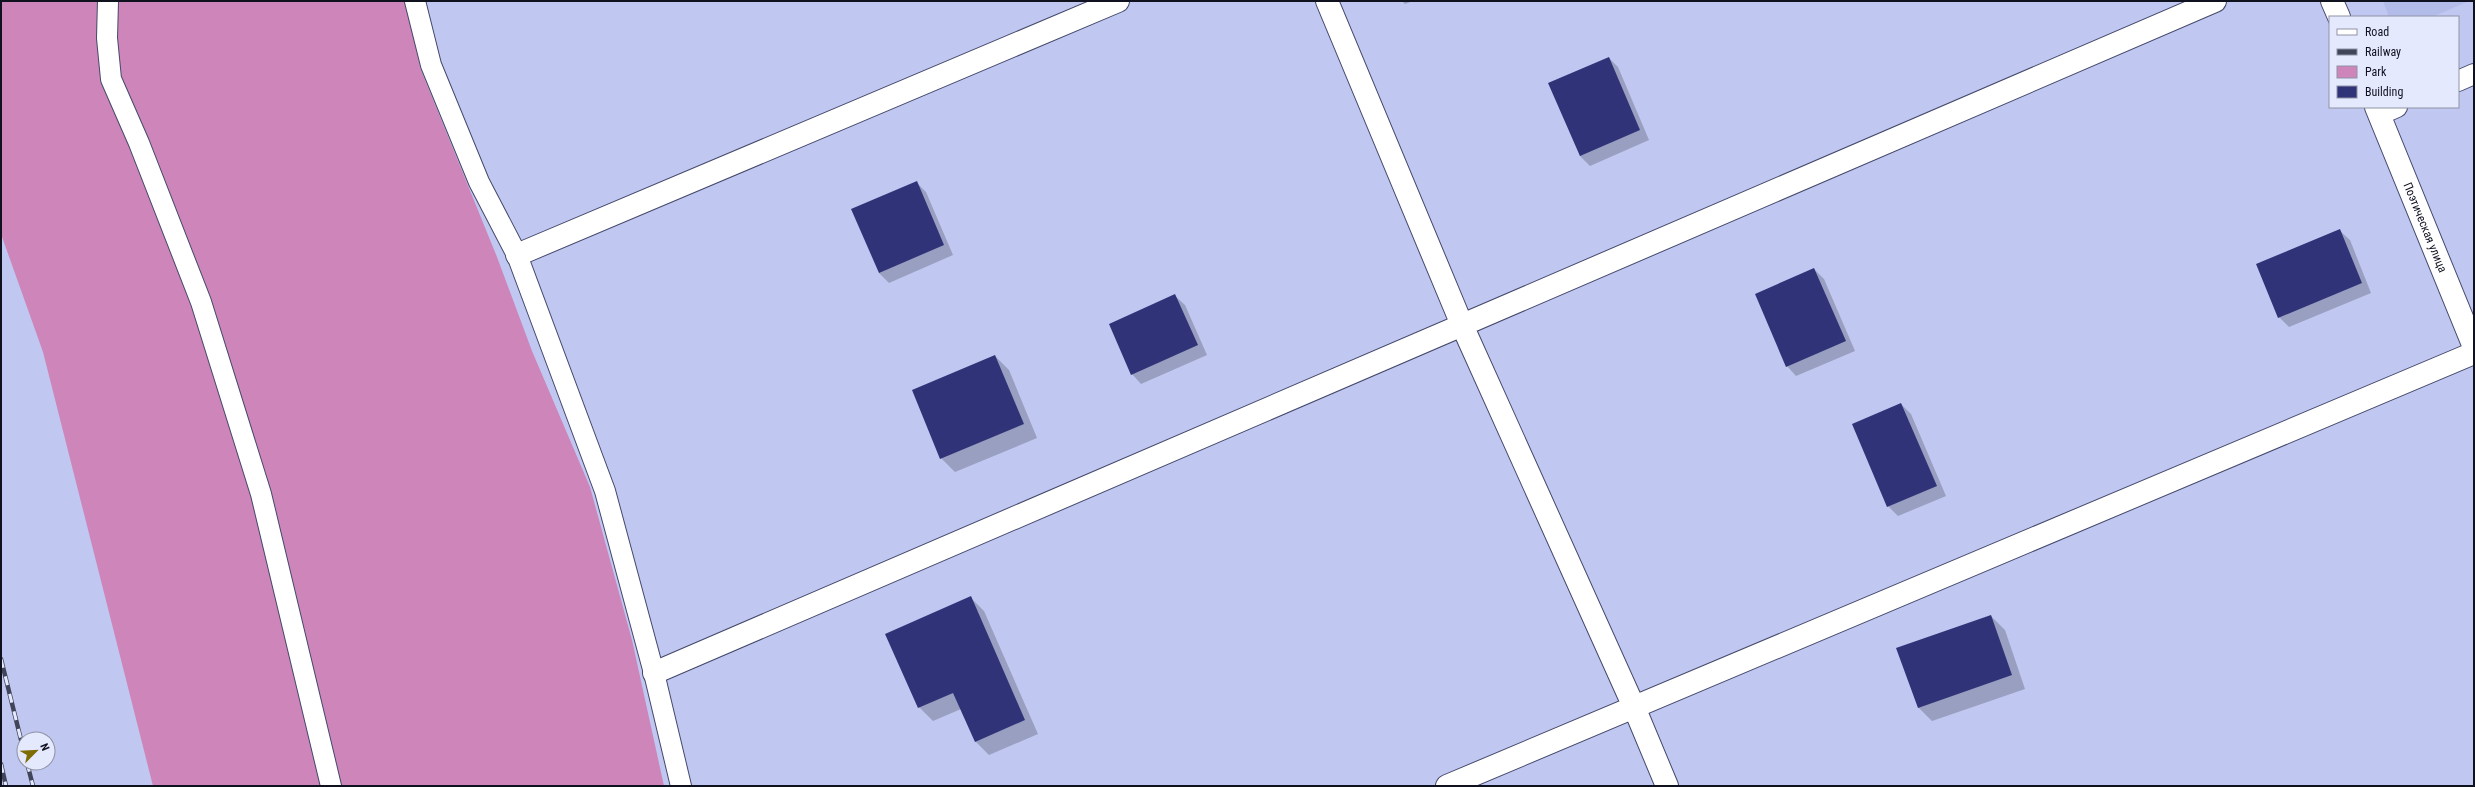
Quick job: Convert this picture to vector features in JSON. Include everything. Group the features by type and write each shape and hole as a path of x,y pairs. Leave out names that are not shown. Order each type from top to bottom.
{"street":[{"path":"517,255 1118,1"},
{"path":"1327,1 1462,325 1634,707 1667,786"},
{"path":"654,673 2215,1"},
{"path":"2332,1 2339,16"},
{"name":"Поэтическая улица","path":"2384,110 2474,347"},
{"path":"1447,786 2474,353"}],"lane":[{"path":"108,1 107,38 111,79 139,143 201,302 257,479 331,786"},
{"path":"415,1 431,65 479,182 517,255 605,492 654,673 681,786"},
{"path":"2459,81 2474,74"}],"shaded area":[{"path":"2383,1 2469,1 2434,16 2389,16"}],"green space":[{"path":"1,1 405,1 421,70 497,257 532,351 590,487 632,640 664,786 153,786 43,352 1,234"}],"building":[{"path":"1609,57 1640,130 1580,156 1548,83"},
{"path":"917,181 944,245 879,273 851,209"},
{"path":"2340,229 2362,283 2278,318 2256,264"},
{"path":"1814,268 1846,341 1786,367 1755,294"},
{"path":"1175,294 1198,345 1131,375 1109,324"},
{"path":"995,355 1024,424 940,459 912,390"},
{"path":"1901,403 1937,486 1887,507 1852,424"},
{"path":"971,596 1025,720 975,742 953,693 918,708 885,634"},
{"path":"1991,615 2012,675 1918,708 1896,648"}],"railway":[{"path":"1,659 19,731"},
{"path":"1,764 6,786"},
{"path":"29,771 33,786"}]}
